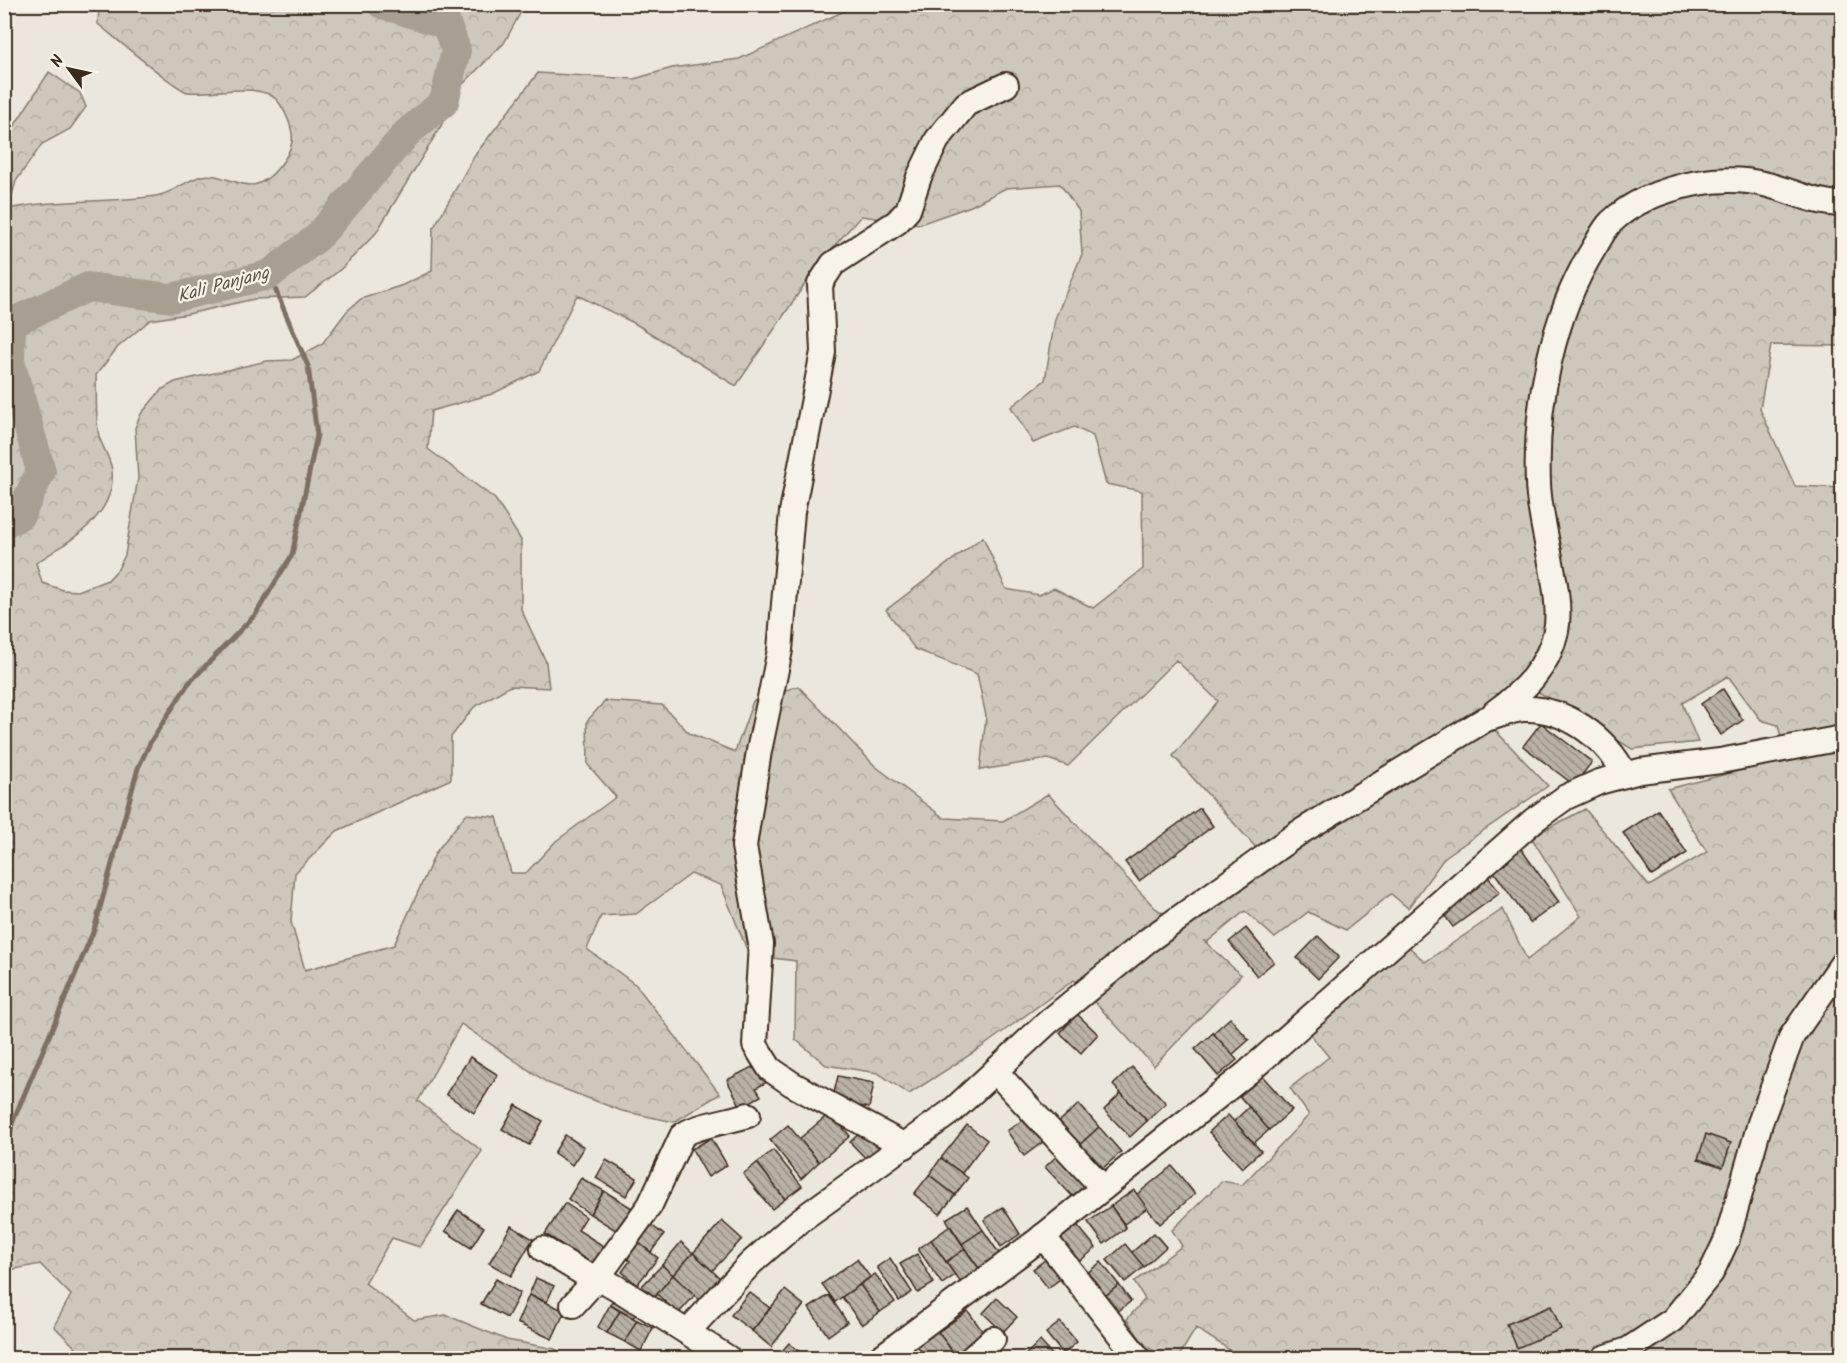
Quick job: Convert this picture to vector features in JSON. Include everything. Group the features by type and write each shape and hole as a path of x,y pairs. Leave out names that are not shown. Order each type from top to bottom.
{"street":[{"path":"905,1146 792,1084 770,1069 760,1057 755,1044 761,944 744,846 759,751 780,650 792,512 823,351 819,302 823,277 833,264 897,222 908,210 919,177 937,140 966,104 1006,85"},
{"path":"688,1331 751,1263 799,1221 952,1111 1047,1023 1156,934 1297,834 1486,719 1533,682 1556,631 1557,597 1542,527 1538,483 1539,428 1546,376 1563,316 1580,271 1610,223 1631,205 1658,194 1696,183 1732,180 1768,185 1813,201 1842,204"},
{"path":"1486,719 1520,709 1548,712 1597,737 1625,775"},
{"path":"880,1359 1043,1236 1247,1073 1534,820 1566,797 1599,782 1625,775 1720,761 1842,738"},
{"path":"1604,1359 1628,1350 1672,1320 1711,1273 1727,1239 1760,1123 1792,1036 1842,964"},
{"path":"995,1071 1103,1188"},
{"path":"573,1305 598,1276 650,1205 682,1136 691,1129 729,1122 748,1114"},
{"path":"1043,1236 1138,1359"},
{"path":"543,1249 583,1273 598,1276 653,1313 688,1331 728,1359"},
{"path":"972,1359 993,1340"}],"green space":[{"path":"522,4 523,8 504,43 460,87 441,126 376,233 341,269 305,297 254,299 150,320 118,347 96,375 98,429 112,471 111,487 106,502 88,526 36,563 42,583 63,590 78,591 108,580 118,569 125,555 138,478 135,428 141,414 161,390 175,382 192,378 267,361 292,360 322,344 347,311 361,299 403,285 432,271 433,229 475,155 538,73 634,79 672,68 739,59 849,9 850,5 1842,5 1842,346 1771,345 1760,409 1795,486 1842,488 1842,1358 1231,1358 1233,1352 1196,1328 1178,1358 1160,1355 1153,1351 1142,1341 1127,1319 1145,1299 1134,1282 1182,1246 1172,1230 1222,1181 1242,1185 1309,1115 1290,1088 1329,1057 1310,1034 1407,945 1425,962 1503,909 1527,960 1581,916 1531,837 1585,809 1649,886 1707,852 1668,789 1786,759 1778,725 1761,720 1728,676 1682,703 1698,742 1632,749 1532,688 1491,726 1548,786 1445,857 1408,908 1391,894 1346,930 1308,912 1275,938 1245,911 1207,942 1203,940 1241,975 1154,1066 1074,980 982,1047 909,1094 878,1073 826,1065 795,1039 796,961 749,955 721,885 691,874 636,914 601,916 587,949 636,985 720,1094 674,1122 622,1111 548,1083 461,1024 418,1101 482,1151 420,1247 392,1238 365,1283 414,1320 446,1315 507,1340 555,1349 571,1358 86,1358 54,1326 71,1295 40,1264 5,1271 5,140 49,72 80,93 86,107 70,129 42,144 16,181 8,209 156,196 208,175 245,184 258,184 271,176 282,163 292,142 290,126 283,109 269,94 247,90 188,92 182,89 144,62 98,24 99,5","holes":["1060,184 1079,211 1082,254 1055,319 1045,380 1011,407 1033,443 1074,427 1093,436 1106,484 1142,491 1143,569 1093,608 1054,588 1039,595 1006,589 983,537 886,610 915,649 977,674 986,716 980,770 1048,759 1068,766 1176,660 1218,701 1173,756 1260,852 1175,921 1155,908 1048,794 1003,821 944,818 875,766 798,686 753,701 735,752 689,733 662,705 605,701 587,721 588,765 616,797 556,841 526,873 511,873 497,817 466,814 436,852 394,945 305,970 291,922 295,873 337,831 451,779 451,737 474,707 510,686 549,688 546,662 521,609 521,540 495,499 428,449 431,411 492,394 539,371 577,295 634,323 736,386 819,263 861,216 920,224 971,206 1006,188"]}],"building":[{"path":"1723,689 1743,720 1721,735 1701,704"},
{"path":"1541,723 1592,762 1574,785 1523,746"},
{"path":"1200,808 1213,826 1139,881 1125,862"},
{"path":"1658,810 1687,853 1652,876 1623,833"},
{"path":"1521,849 1559,902 1530,923 1492,869"},
{"path":"1486,874 1500,893 1453,927 1439,908"},
{"path":"1246,928 1274,962 1257,976 1229,942"},
{"path":"1318,936 1339,957 1318,979 1297,958"},
{"path":"1077,1014 1098,1034 1081,1053 1060,1033"},
{"path":"1230,1018 1249,1040 1232,1055 1213,1033"},
{"path":"1213,1033 1237,1060 1218,1076 1195,1049"},
{"path":"470,1057 498,1075 474,1113 446,1094"},
{"path":"758,1064 767,1082 756,1088 761,1096 741,1107 727,1080"},
{"path":"1132,1067 1166,1103 1147,1121 1113,1085"},
{"path":"1258,1071 1292,1110 1269,1130 1235,1091"},
{"path":"838,1076 874,1083 869,1108 832,1101"},
{"path":"1121,1093 1147,1121 1130,1137 1104,1110"},
{"path":"1079,1104 1099,1127 1075,1149 1054,1126"},
{"path":"516,1105 543,1121 529,1145 502,1129"},
{"path":"1249,1107 1269,1130 1254,1143 1234,1121"},
{"path":"830,1113 850,1136 819,1162 799,1139"},
{"path":"1228,1115 1261,1151 1242,1168 1209,1132"},
{"path":"1027,1117 1044,1141 1024,1156 1007,1131"},
{"path":"788,1125 819,1162 801,1179 770,1140"},
{"path":"967,1125 987,1140 962,1173 941,1158"},
{"path":"1099,1127 1121,1152 1103,1168 1092,1156 1086,1161 1075,1149"},
{"path":"863,1130 882,1150 869,1162 850,1142"},
{"path":"1706,1134 1731,1143 1723,1167 1698,1159"},
{"path":"565,1135 584,1147 572,1165 554,1153"},
{"path":"711,1138 727,1165 708,1177 692,1149"},
{"path":"773,1150 802,1186 785,1199 757,1163"},
{"path":"1060,1153 1090,1184 1075,1199 1045,1167"},
{"path":"941,1158 968,1178 955,1195 929,1175"},
{"path":"606,1160 637,1178 626,1196 596,1178"},
{"path":"757,1163 785,1199 772,1209 743,1174"},
{"path":"1172,1166 1195,1194 1160,1224 1136,1195"},
{"path":"929,1175 955,1195 940,1214 914,1194"},
{"path":"581,1178 604,1191 590,1214 568,1199"},
{"path":"1134,1190 1147,1208 1124,1224 1111,1206"},
{"path":"604,1191 632,1208 617,1231 590,1214"},
{"path":"565,1203 586,1217 578,1230 605,1247 594,1265 545,1234"},
{"path":"967,1206 983,1230 962,1244 946,1219"},
{"path":"1111,1206 1126,1228 1104,1244 1088,1222"},
{"path":"1003,1207 1020,1234 1001,1247 984,1220"},
{"path":"458,1210 484,1227 471,1248 445,1231"},
{"path":"646,1221 664,1235 651,1252 632,1238"},
{"path":"722,1221 742,1239 712,1271 693,1253"},
{"path":"1074,1221 1096,1248 1076,1264 1054,1237"},
{"path":"511,1226 533,1239 511,1276 489,1263"},
{"path":"950,1226 965,1249 946,1262 931,1240"},
{"path":"983,1230 1001,1256 980,1270 962,1244"},
{"path":"1154,1233 1166,1247 1144,1267 1131,1253"},
{"path":"632,1238 658,1258 637,1285 622,1272 630,1261 621,1254"},
{"path":"931,1240 955,1275 942,1284 918,1249"},
{"path":"681,1242 693,1253 673,1275 662,1265"},
{"path":"1125,1244 1144,1267 1125,1282 1107,1260"},
{"path":"965,1249 980,1270 961,1283 946,1262"},
{"path":"693,1253 722,1280 702,1302 673,1275"},
{"path":"917,1254 934,1283 918,1293 900,1264"},
{"path":"1053,1254 1068,1273 1048,1288 1033,1269"},
{"path":"890,1258 912,1292 899,1301 877,1267"},
{"path":"857,1259 870,1277 835,1302 822,1284"},
{"path":"1101,1262 1119,1285 1099,1301 1078,1280"},
{"path":"662,1265 673,1275 655,1297 642,1286"},
{"path":"875,1274 895,1302 880,1312 860,1285"},
{"path":"673,1275 695,1295 678,1314 657,1294"},
{"path":"536,1278 554,1286 547,1302 529,1295"},
{"path":"496,1279 520,1293 507,1318 481,1304"},
{"path":"860,1285 880,1312 862,1325 842,1297"},
{"path":"1119,1285 1131,1301 1111,1317 1099,1301"},
{"path":"785,1290 804,1305 771,1347 752,1331"},
{"path":"749,1292 770,1308 752,1331 731,1315"},
{"path":"617,1293 640,1307 633,1318 610,1305"},
{"path":"529,1295 565,1311 552,1339 517,1323"},
{"path":"829,1295 847,1322 828,1336 809,1308"},
{"path":"997,1298 1017,1317 1003,1332 983,1313"},
{"path":"610,1305 620,1311 607,1333 598,1327"},
{"path":"1551,1306 1561,1329 1517,1348 1507,1324"},
{"path":"620,1311 637,1320 625,1342 607,1333"},
{"path":"968,1311 988,1339 962,1358 957,1358 938,1332"},
{"path":"637,1320 653,1328 641,1351 625,1342"},
{"path":"1060,1322 1077,1342 1063,1354 1046,1333"},
{"path":"934,1326 957,1358 926,1358 914,1341"},
{"path":"1040,1341 1055,1358 1027,1358 1025,1355"},
{"path":"789,1343 807,1358 776,1358"}],"waterway":[{"name":"Kali Panjang","path":"4,523 20,515 41,471 10,362 11,323 88,287 171,298 269,275 318,237 407,133 444,102 456,50 446,24 382,4"},
{"path":"4,1158 13,1121 94,930 138,768 151,741 188,684 255,615 292,555 317,435 308,366 269,275"}]}
